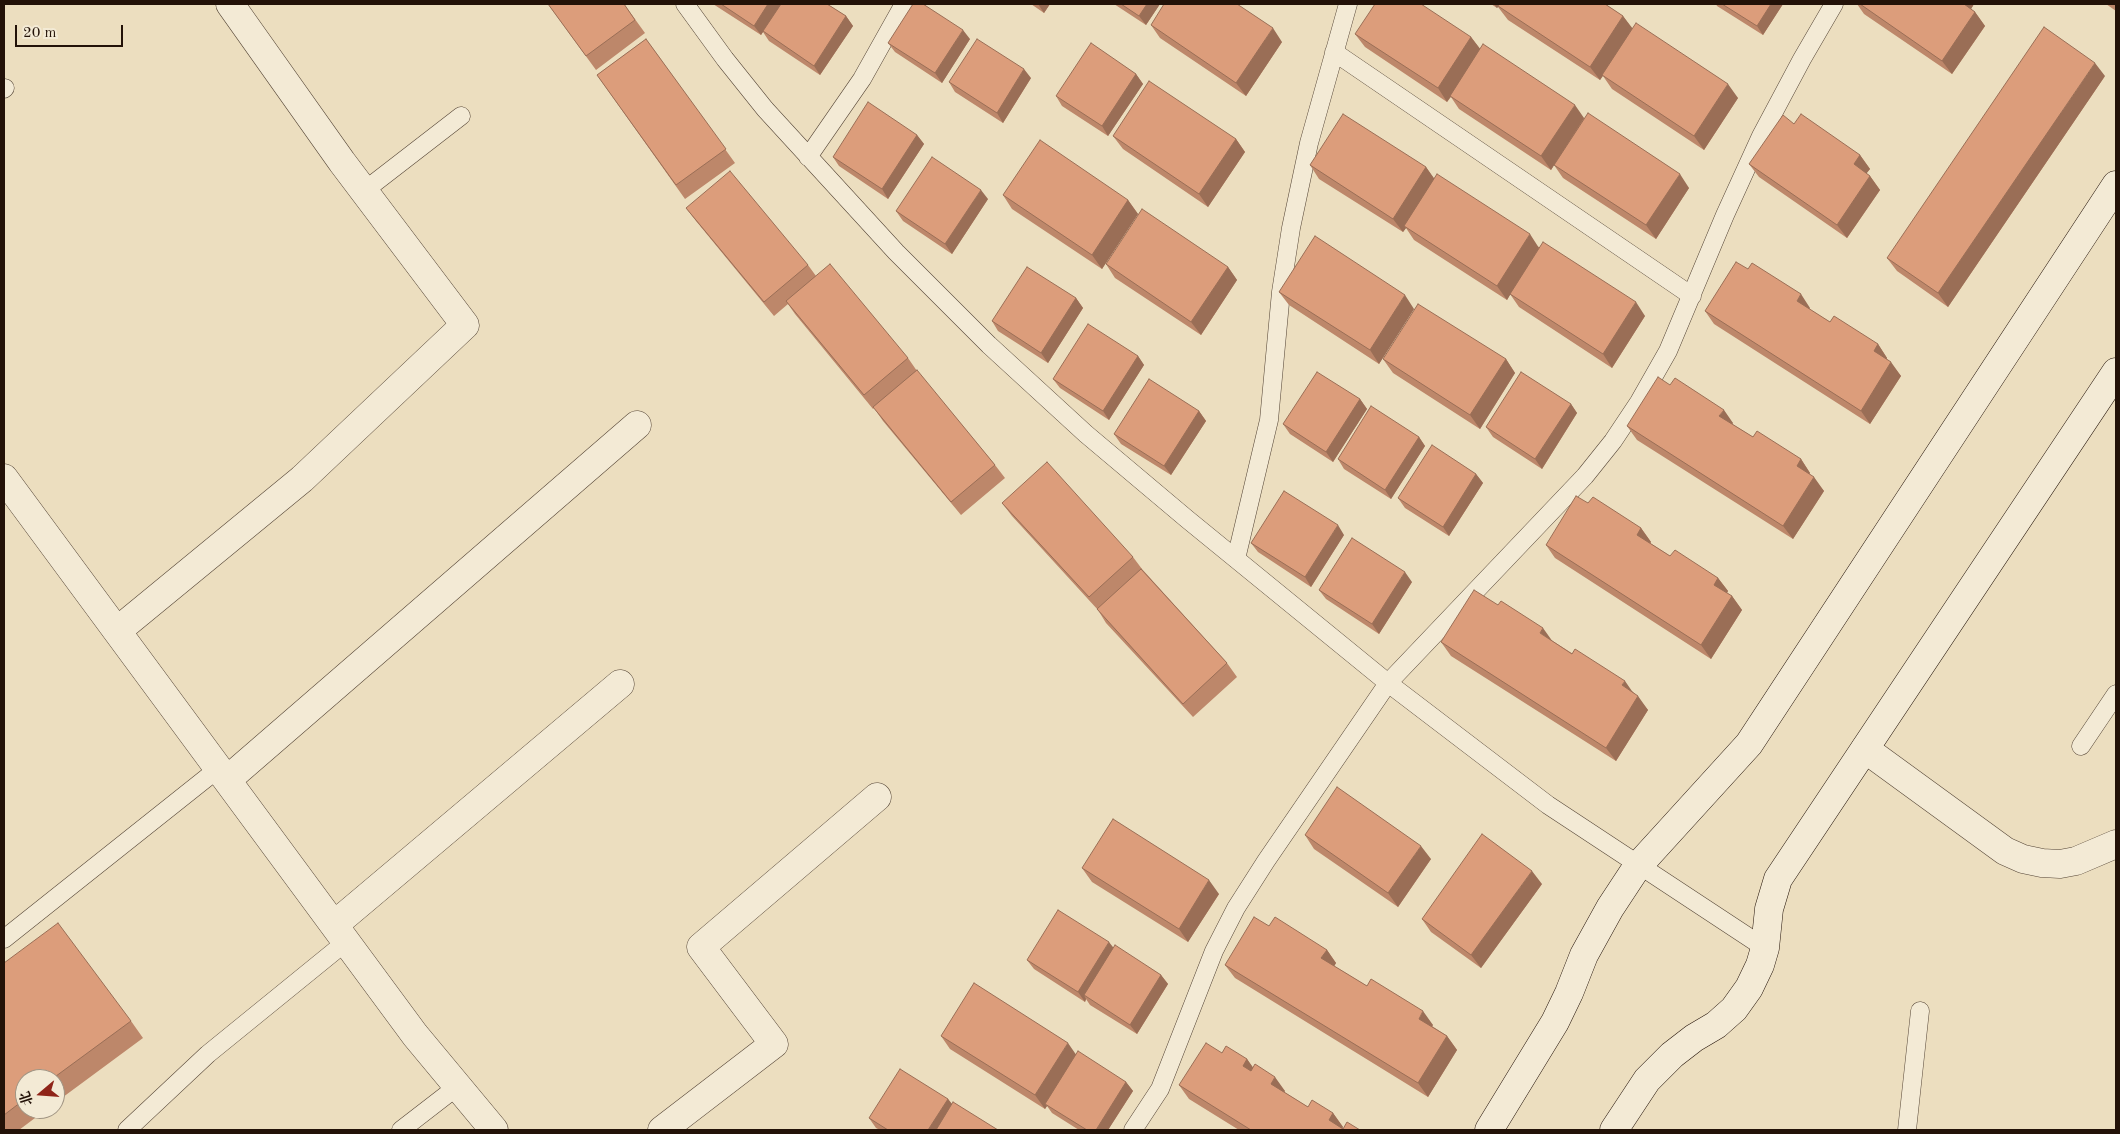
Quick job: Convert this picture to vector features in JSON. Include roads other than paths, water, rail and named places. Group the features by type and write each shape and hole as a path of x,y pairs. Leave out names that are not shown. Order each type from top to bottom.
{"street":[{"path":"117,631 302,479 465,325 364,191 230,4"},
{"path":"1490,1130 1555,1022 1584,955 1606,916 1639,865 1748,744 2116,185"},
{"path":"1614,1130 1647,1080 1672,1055 1694,1038 1716,1025 1734,1009 1749,988 1760,965 1765,948 1769,909 1778,879 2116,372"},
{"path":"223,774 637,425"},
{"path":"7,488 117,631 416,1035 494,1130"},
{"path":"341,933 620,684"},
{"path":"1865,749 2005,851 2023,859 2042,864 2068,863 2116,844"},
{"path":"662,1130 774,1044 701,947 877,797"}],"lane":[{"path":"685,4 765,110 896,252 989,345 1086,434 1388,683 1548,805 1765,948"},
{"path":"808,157 862,79 904,4"},
{"path":"1236,559 1269,420 1281,292 1291,228 1309,143 1348,4"},
{"path":"1133,1130 1160,1089 1214,951 1236,908 1388,683 1585,476 1613,441 1639,402 1668,351 1725,215 1761,136 1834,4"},
{"path":"1334,52 1692,296"},
{"path":"364,191 461,116"},
{"path":"2081,746 2116,694"},
{"path":"4,939 223,774"},
{"path":"127,1130 341,933"},
{"path":"1907,1130 1920,1011"},
{"path":"401,1130 458,1086"}]}
